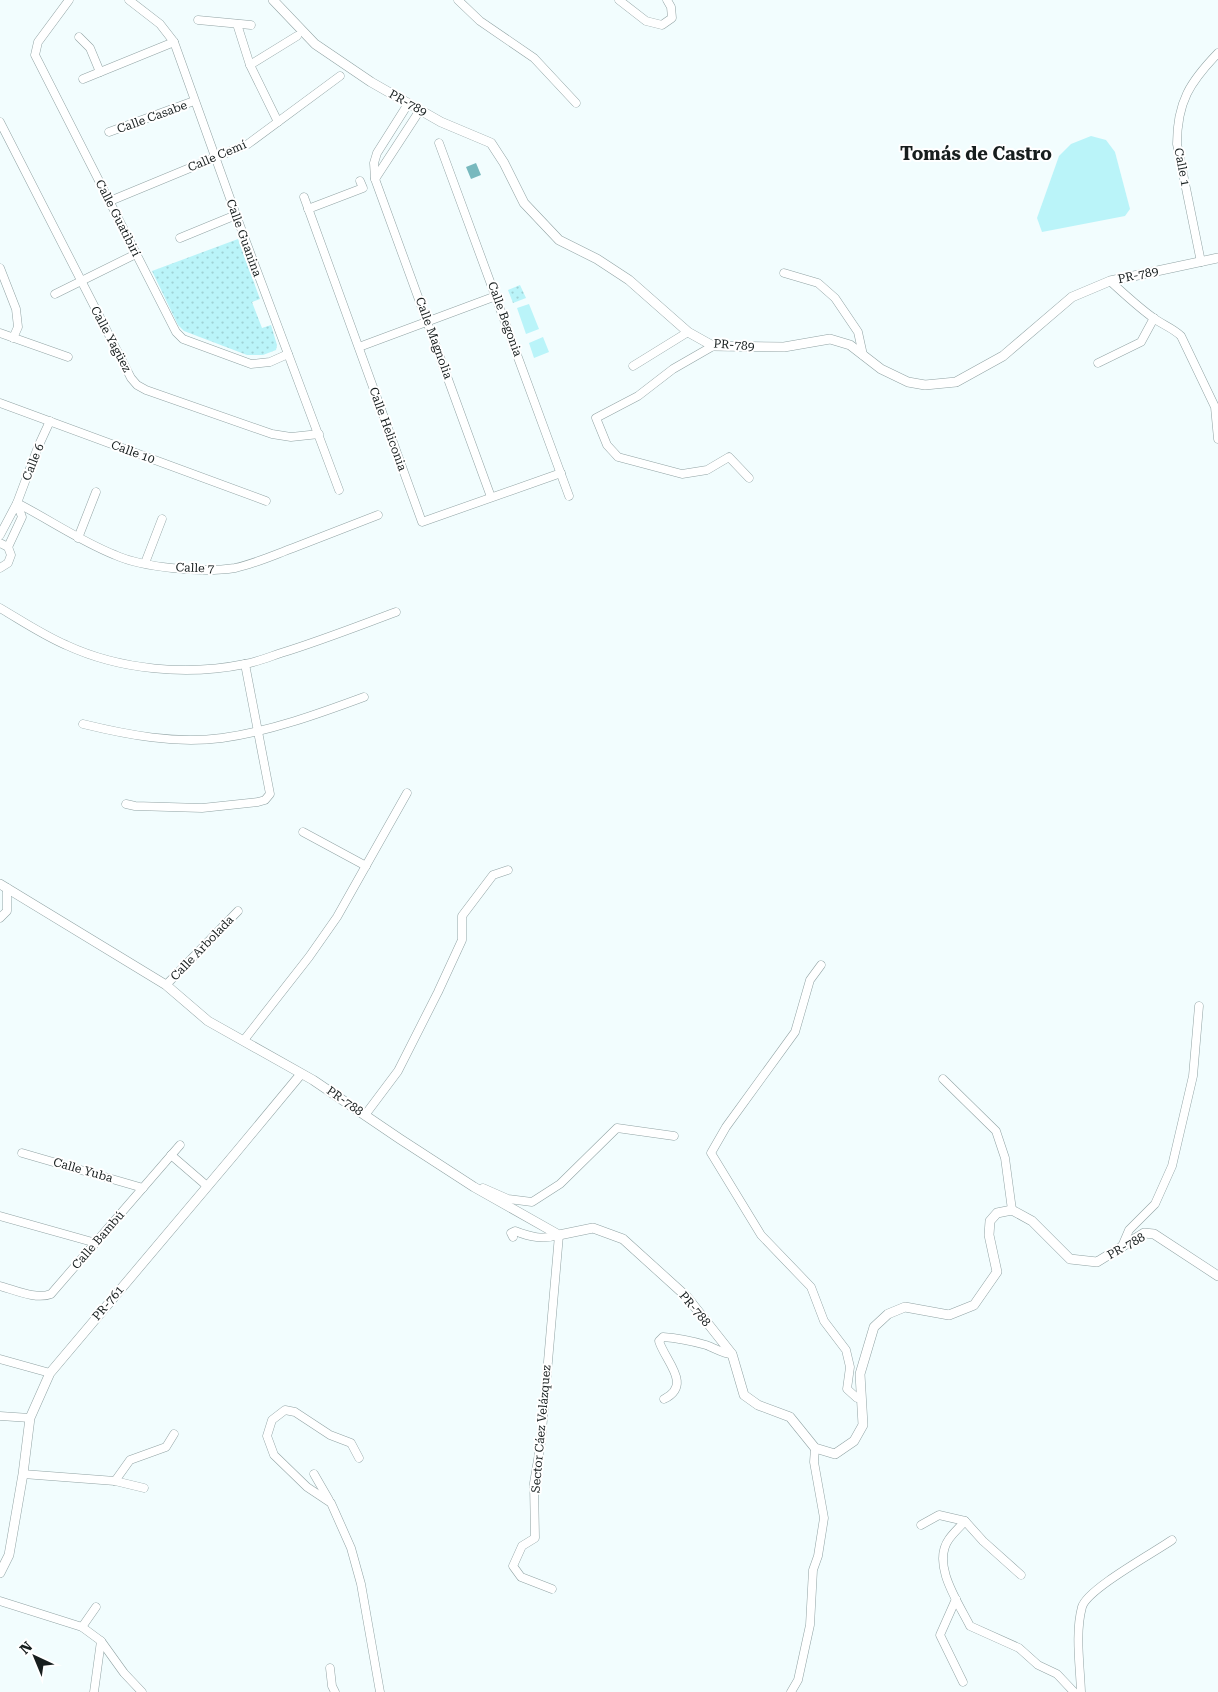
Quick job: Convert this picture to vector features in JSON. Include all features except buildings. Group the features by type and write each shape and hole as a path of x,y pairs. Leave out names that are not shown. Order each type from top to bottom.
{"street":[{"name":"Calle Guatibirí","path":"69,0 38,42 35,55 176,332 183,339 252,364 270,362 288,354"},
{"name":"Calle Guanina","path":"129,0 160,24 174,42 194,101 339,490"},
{"name":"PR-789","path":"273,0 315,44 371,82 441,122 491,143 504,163 524,203 559,240 629,280 688,332 713,346 784,347 830,340 850,345 881,369 908,382 925,385 956,382 1003,356 1072,297 1110,281 1218,258"},
{"path":"458,0 480,21 534,58 576,103"},
{"path":"620,0 646,21 662,25 672,18 671,7 667,0"},
{"path":"198,20 251,25"},
{"path":"237,24 250,66 278,122"},
{"path":"250,66 297,36"},
{"path":"79,37 90,48 100,72"},
{"path":"82,79 174,42"},
{"name":"Calle 1","path":"1201,262 1176,144 1177,128 1186,92 1202,70 1218,53"},
{"name":"Calle Cemí","path":"110,201 248,144 340,76"},
{"name":"Calle Casabe","path":"110,132 194,101"},
{"name":"Calle Magnolia","path":"408,104 377,153 374,163 375,179 492,497"},
{"path":"375,179 420,110"},
{"name":"Calle Yagüez","path":"0,122 131,378 137,385 146,390 272,434 291,437 319,434"},
{"name":"Calle Begonia","path":"440,143 569,496"},
{"path":"308,209 362,188 360,181"},
{"name":"Calle Heliconia","path":"304,197 422,522 561,472"},
{"path":"180,238 236,215"},
{"path":"55,294 136,254"},
{"path":"0,268 16,309 18,327 13,338"},
{"path":"784,272 818,283 835,298 858,332 863,355"},
{"path":"1110,281 1132,302 1181,336 1217,406 1218,439"},
{"path":"359,347 496,296"},
{"path":"1098,363 1141,342 1154,318"},
{"path":"633,366 688,332"},
{"path":"0,333 68,357"},
{"path":"713,346 673,369 638,396 596,418 607,445 618,458 682,474 707,470 729,457 749,478"},
{"name":"Calle 10","path":"0,403 266,501"},
{"name":"Calle 6","path":"0,535 17,504 38,447 50,421"},
{"path":"78,538 96,492"},
{"name":"Calle 6","path":"0,568 5,566 10,559 11,555 8,547 22,517 17,504"},
{"name":"Calle 7","path":"17,504 78,538 117,556 145,563 195,570 235,568 269,558 378,515"},
{"path":"145,563 162,519"},
{"path":"0,543 8,547"},
{"path":"0,608 67,646 98,657 141,667 196,670 245,664 300,647 396,612"},
{"path":"126,804 135,806 202,808 265,800 270,794 245,664"},
{"path":"83,724 148,738 182,740 221,738 258,731 306,718 364,697"},
{"path":"244,1040 337,917 407,793"},
{"path":"302,832 366,866"},
{"path":"365,1115 398,1071 438,992 462,940 462,916 493,874 508,870"},
{"path":"0,918 7,910 4,886"},
{"name":"PR-788","path":"4,886 166,985 208,1021 313,1080 474,1187 559,1235 593,1228 622,1239 687,1297 732,1354 744,1395 758,1405 790,1417 816,1448"},
{"name":"Calle Arbolada","path":"166,985 238,911"},
{"path":"821,966 810,980 795,1032 726,1127 711,1154 761,1235 811,1287 824,1321 846,1350 850,1367 847,1389 857,1398 860,1398"},
{"path":"1124,1246 1123,1244 1129,1230 1155,1204 1172,1166 1193,1076 1199,1006"},
{"name":"PR-761","path":"0,1573 9,1555 23,1474 30,1418 50,1373 301,1074"},
{"path":"792,1692 798,1680 810,1626 813,1570 818,1556 824,1518 814,1462 816,1448 835,1454 854,1442 863,1425 860,1374 874,1326 888,1314 906,1306 949,1314 974,1305 997,1272 989,1235 990,1221 997,1213 1012,1210 1005,1158 996,1131 943,1079"},
{"path":"474,1187 480,1187 508,1199 532,1202 560,1184 617,1128 674,1136"},
{"name":"Calle Bambú","path":"0,1286 37,1296 45,1297 51,1294 180,1145"},
{"name":"Calle Yuba","path":"22,1153 144,1188"},
{"path":"172,1156 207,1186"},
{"name":"PR-788","path":"1012,1210 1032,1221 1070,1259 1096,1262 1144,1233 1154,1234 1218,1276"},
{"path":"0,1216 96,1243"},
{"path":"513,1237 512,1231 528,1237 549,1238 559,1235"},
{"name":"Sector Cáez Velázquez","path":"552,1590 521,1577 513,1566 522,1546 536,1538 534,1483 541,1442 559,1235"},
{"path":"664,1399 676,1391 678,1384 673,1368 661,1348 659,1341 663,1337 690,1341 726,1354 732,1354"},
{"path":"0,1359 50,1373"},
{"path":"331,1503 307,1487 274,1455 268,1436 272,1420 285,1410 295,1412 330,1435 351,1443 359,1458"},
{"path":"0,1416 30,1418"},
{"path":"115,1481 130,1460 166,1447 174,1434"},
{"path":"23,1474 115,1481 144,1488"},
{"path":"314,1474 331,1503 351,1548 361,1584 380,1692"},
{"path":"921,1525 939,1515 965,1521 983,1541 1021,1575"},
{"path":"965,1521 948,1540 942,1555 943,1569 970,1626 1019,1648 1038,1665 1057,1674 1074,1692"},
{"path":"1080,1692 1079,1637 1082,1604 1103,1584 1172,1540"},
{"path":"956,1599 940,1635 963,1682"},
{"path":"0,1601 82,1627 101,1641 124,1673 142,1692"},
{"path":"82,1627 96,1607"},
{"path":"94,1692 101,1641"},
{"path":"330,1668 332,1686 335,1692"}],"shaded area":[{"path":"1091,136 1106,140 1115,152 1130,209 1125,216 1042,232 1037,218 1059,156 1071,144"},
{"path":"476,163 481,175 471,179 466,167"},
{"path":"238,239 260,299 252,302 262,328 271,325 277,345 276,350 263,355 247,355 184,331 178,325 152,271"},
{"path":"520,285 526,298 513,303 508,290"},
{"path":"529,304 539,329 526,334 517,308"},
{"path":"543,337 549,352 534,358 529,343"}],"district":[{"name":"Tomás de Castro","path":"976,153"}]}
